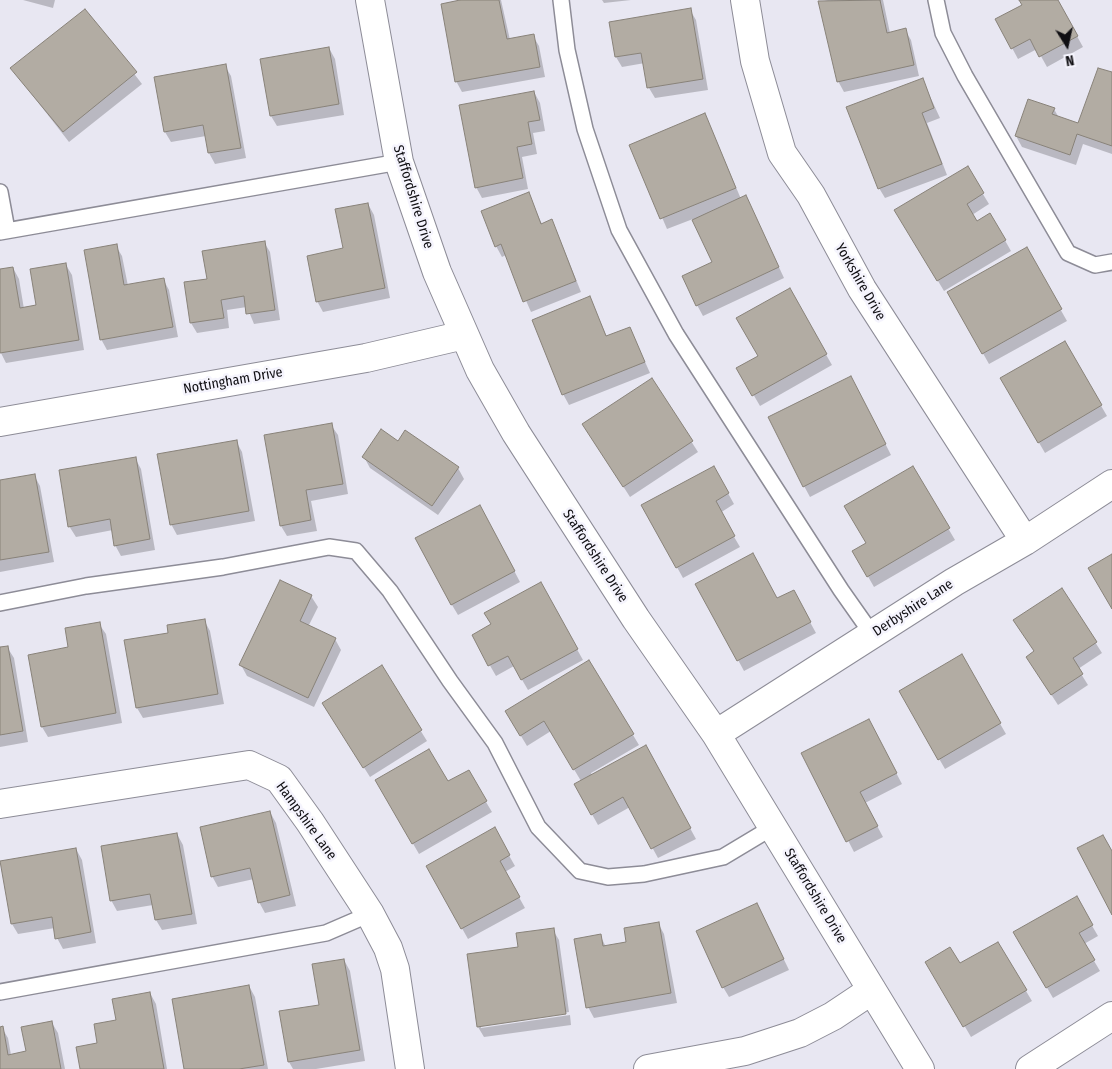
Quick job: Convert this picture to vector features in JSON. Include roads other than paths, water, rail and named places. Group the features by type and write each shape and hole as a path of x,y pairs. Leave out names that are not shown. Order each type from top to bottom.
{"street":[{"name":"Staffordshire Drive","path":"370,0 399,162 437,272 480,370 516,433 636,619 716,734 920,1069"},
{"name":"Yorkshire Drive","path":"744,0 755,61 782,152 811,195 862,289 1025,541"},
{"name":"Nottingham Drive","path":"0,422 366,358 464,335"},
{"name":"Derbyshire Lane","path":"716,734 954,582 1025,541 1112,484"},
{"name":"Hampshire Lane","path":"0,804 249,765 279,780 310,822 370,914 388,948 395,969 410,1069"},
{"path":"648,1069 745,1051 800,1033 833,1016 872,990"},
{"path":"1030,1069 1112,1017"}],"lane":[{"path":"561,0 567,50 585,129 619,230 676,334 841,590 872,634"},
{"path":"936,0 943,33 965,76 1068,253 1095,265 1112,262"},
{"path":"0,192 3,231 399,162"},
{"path":"0,603 86,586 223,567 329,547 356,551 390,591 450,681 495,743 538,827 580,871 608,877 644,874 723,857 773,827"},
{"path":"0,992 326,934 370,914"}]}
